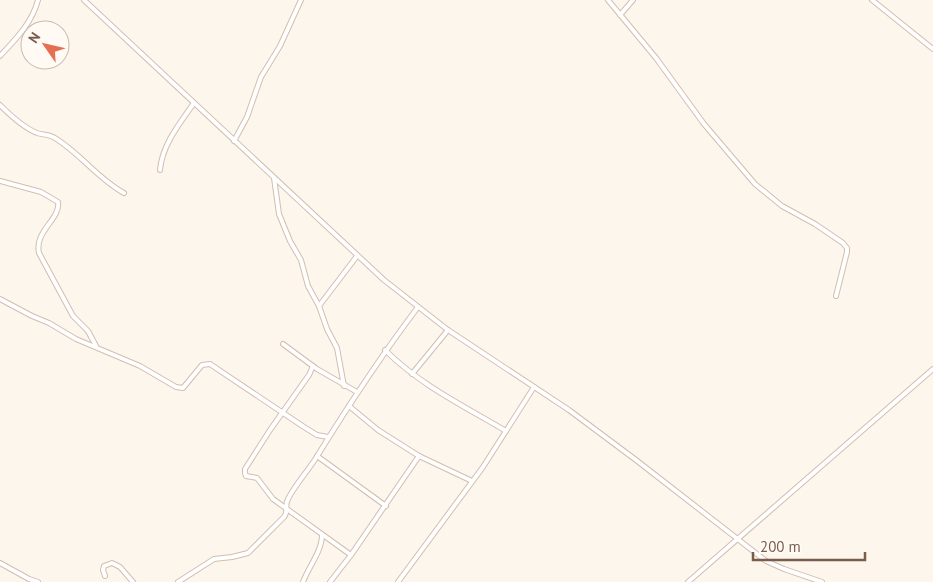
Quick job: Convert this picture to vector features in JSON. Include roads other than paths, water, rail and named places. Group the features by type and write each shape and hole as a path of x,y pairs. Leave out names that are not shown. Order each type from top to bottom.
{"street":[{"path":"0,56 24,30 38,0"},
{"path":"84,0 357,256 418,307 448,330 534,387 636,460 766,560 784,569 822,582"},
{"path":"234,141 247,117 261,77 280,46 301,0"},
{"path":"608,0 656,58 704,124 755,184 782,206 827,232 847,248 836,296"},
{"path":"620,15 632,0"},
{"path":"872,0 931,47 933,41"},
{"path":"160,170 162,155 194,103"},
{"path":"0,105 27,127 38,133 54,136 77,154 108,184 124,193"},
{"path":"274,178 279,214 290,241 302,260 308,286 337,348 344,386"},
{"path":"0,181 41,192 58,202 58,210 38,242 39,253 73,316 88,331 96,346"},
{"path":"319,306 357,256"},
{"path":"0,299 49,323 76,339 140,366 179,388 185,386 202,365 210,364 317,435 328,437"},
{"path":"178,582 214,560 232,558 248,553 284,517 287,509 287,500 385,350 418,307"},
{"path":"412,374 448,330"},
{"path":"283,344 313,366 357,392"},
{"path":"385,350 412,374 506,431"},
{"path":"313,366 309,375 270,430 245,473 246,476 257,478 273,499 350,555"},
{"path":"688,582 933,369"},
{"path":"398,582 472,481 534,387"},
{"path":"349,406 378,430 419,456 472,481"},
{"path":"317,456 386,506"},
{"path":"330,582 386,506 419,456"},
{"path":"303,582 320,547 322,535"},
{"path":"0,563 38,582"},
{"path":"105,576 104,566 112,563 120,567 133,582"}]}
